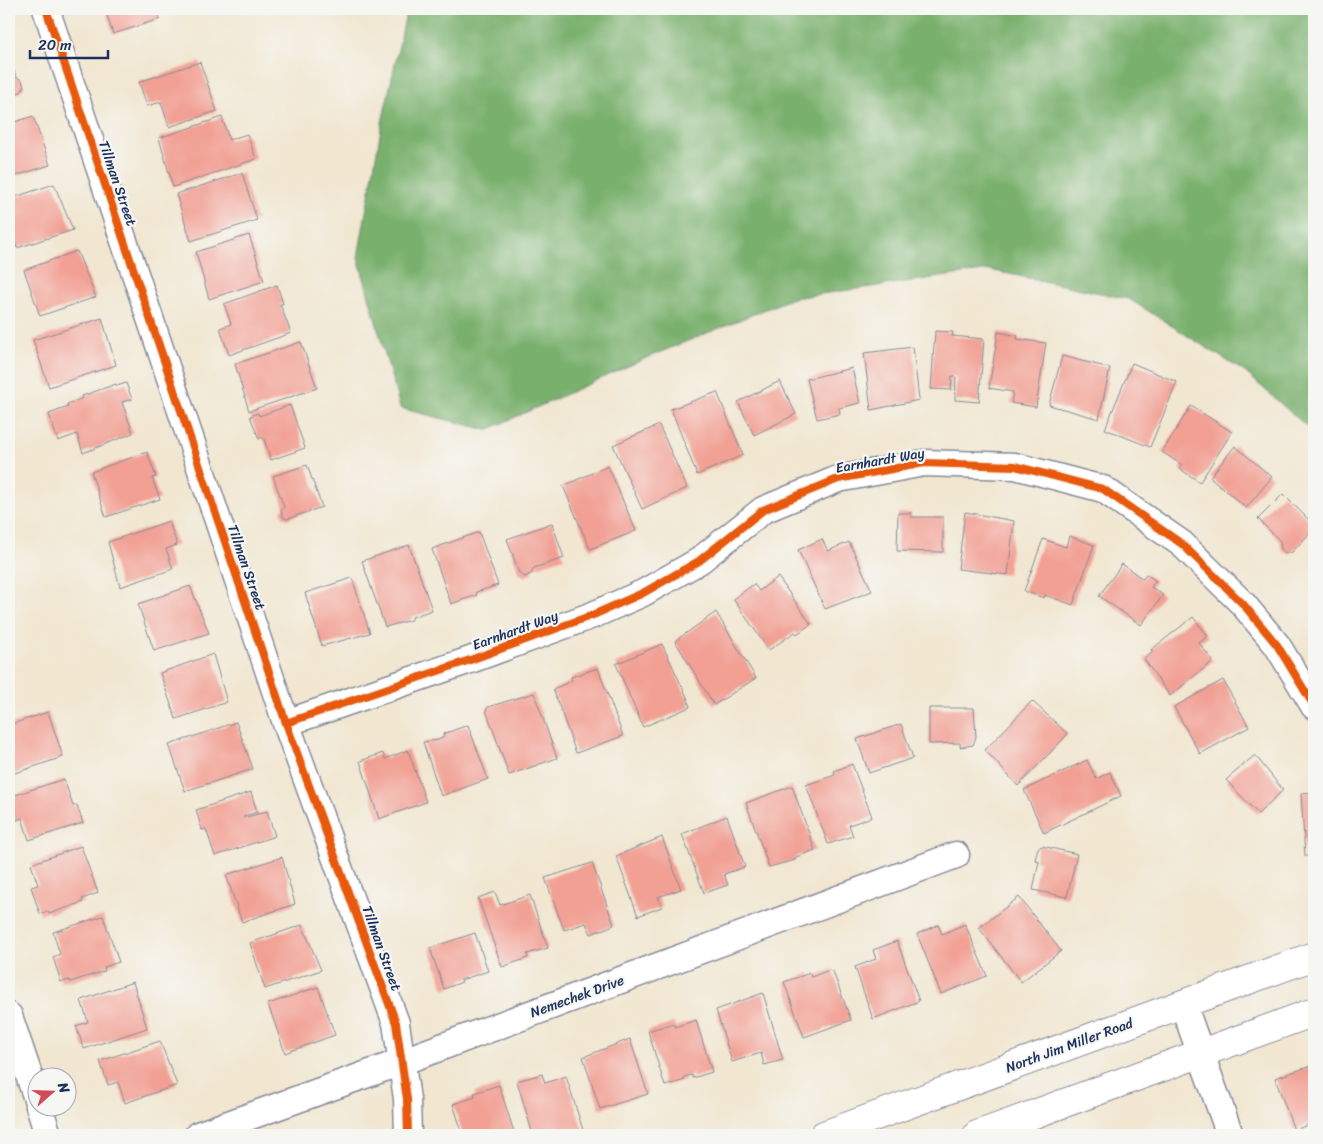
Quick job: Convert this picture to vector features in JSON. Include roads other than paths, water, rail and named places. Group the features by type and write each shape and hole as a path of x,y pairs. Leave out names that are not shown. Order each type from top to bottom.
{"main road":[{"name":"North Jim Miller Road","path":"824,1135 1314,956"},
{"path":"977,1135 1314,1012"}],"street":[{"name":"Tillman Street","path":"46,9 286,723 396,1023 407,1099 408,1135"},
{"name":"Earnhardt Way","path":"286,723 474,659 601,612 643,593 699,561 763,510 838,478 924,463 1015,466 1103,489 1182,544 1243,604 1277,645 1314,706"},
{"name":"Nemechek Drive","path":"198,1135 401,1062 956,855"},
{"path":"1183,1004 1230,1135"},
{"path":"9,1016 28,1072"},
{"path":"42,1116 48,1135"}]}
